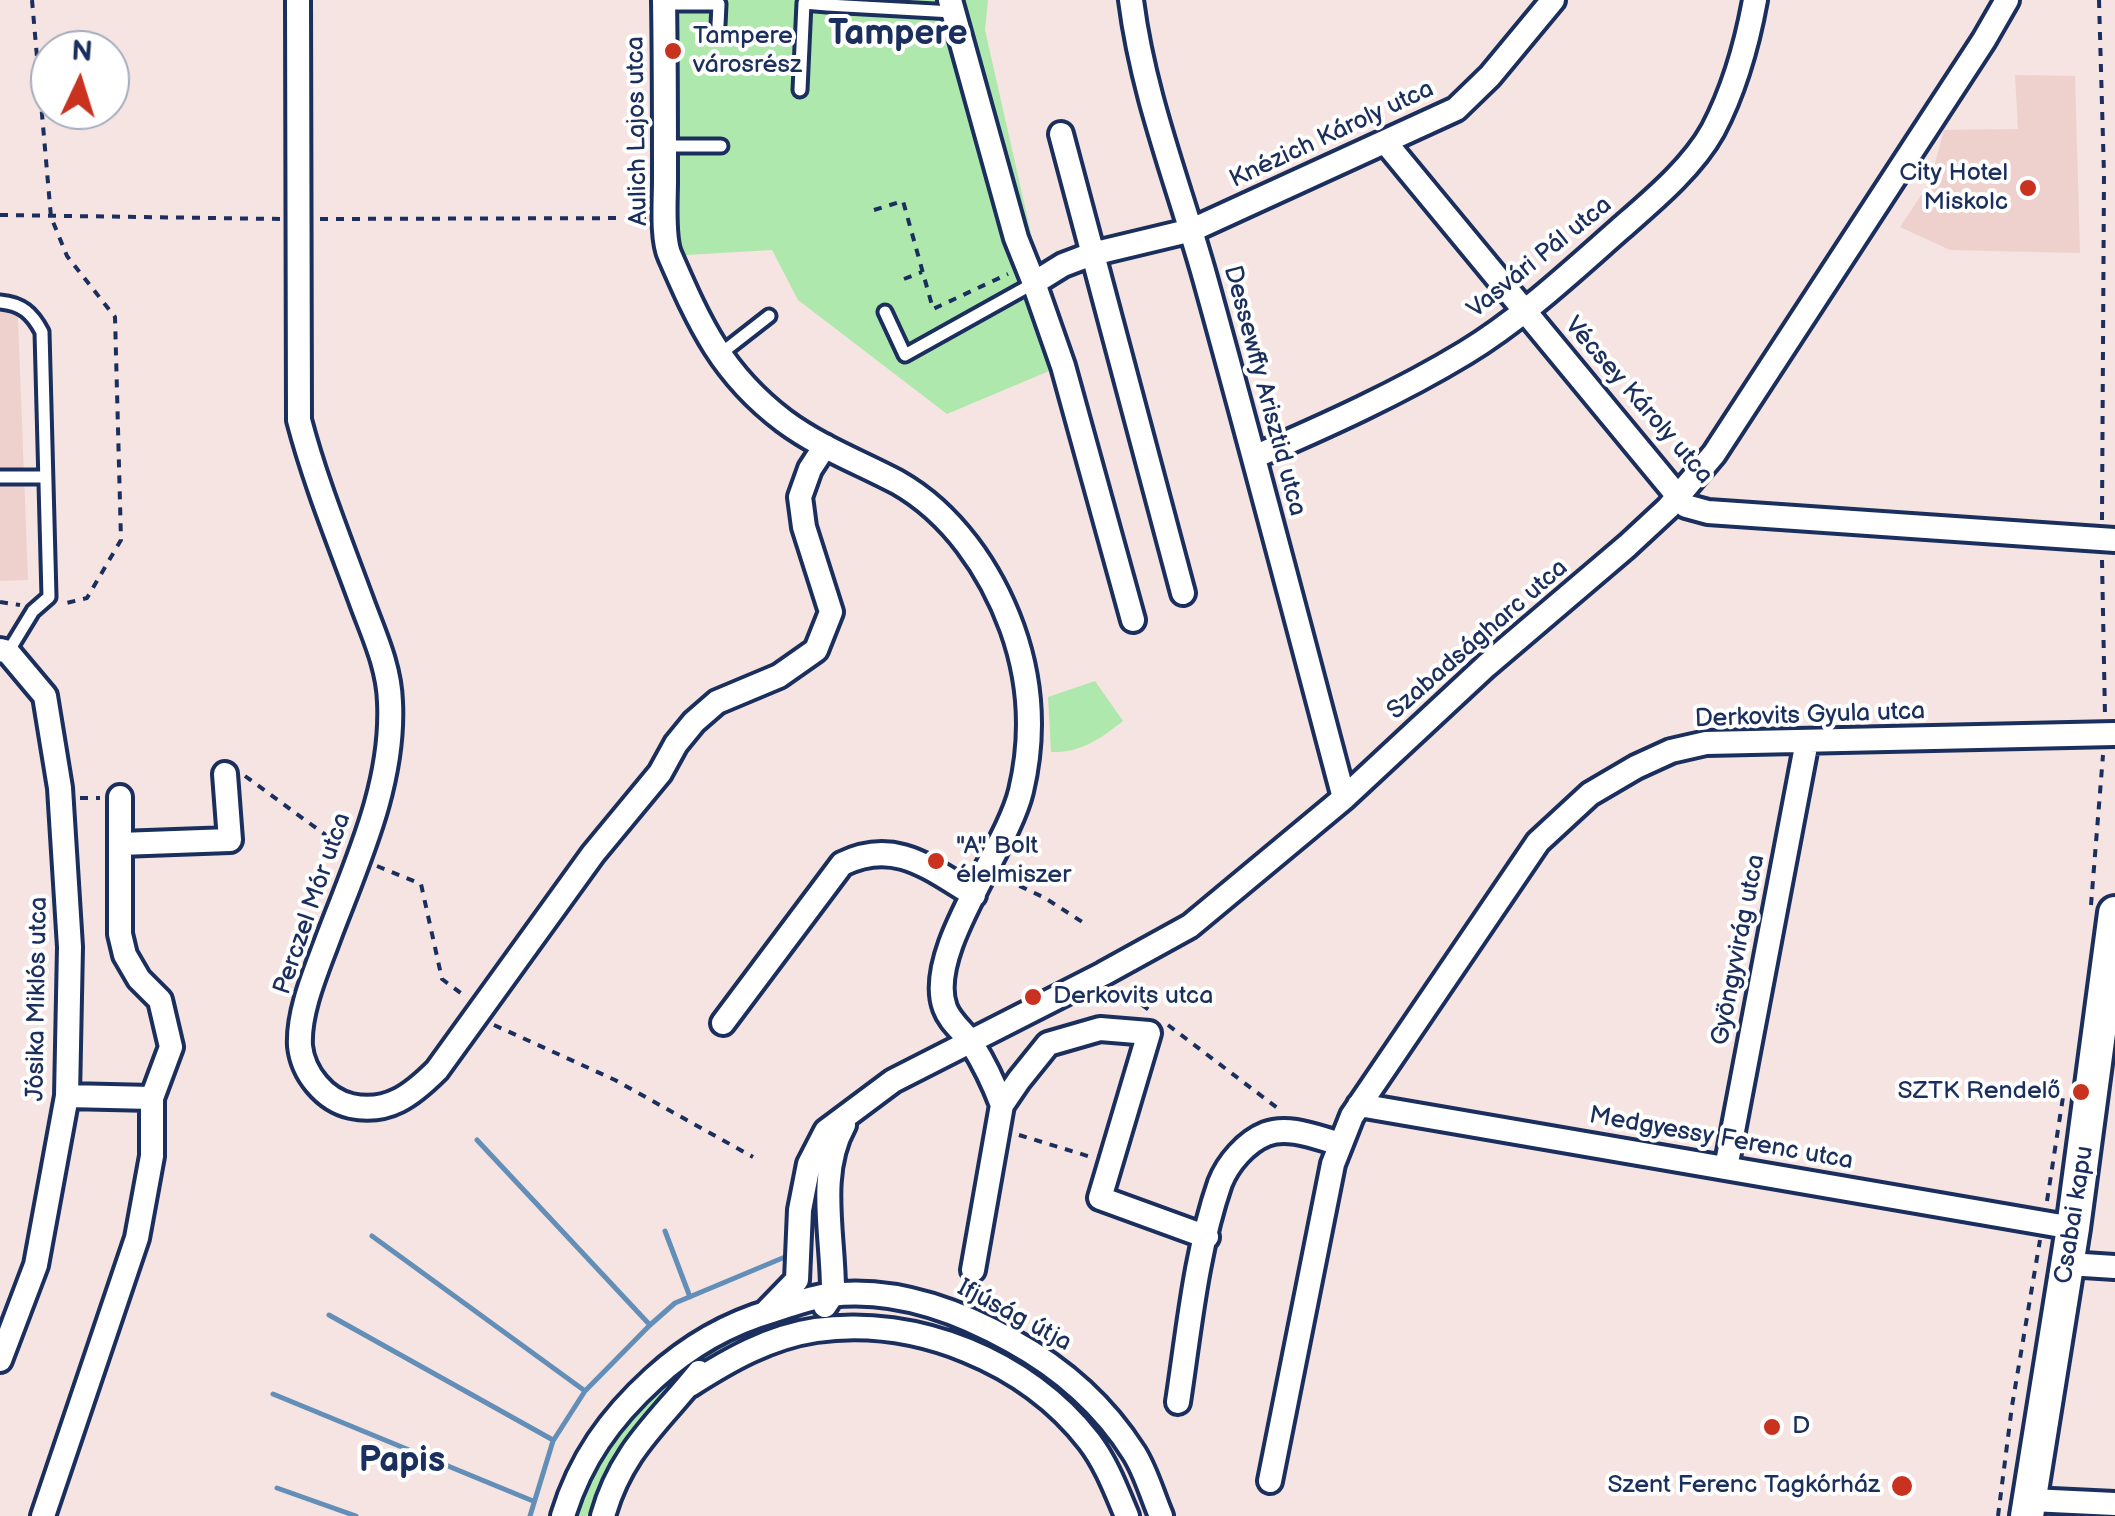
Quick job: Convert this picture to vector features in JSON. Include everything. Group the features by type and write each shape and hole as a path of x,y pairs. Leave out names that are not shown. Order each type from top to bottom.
{"street":[{"name":"Perczel Mór utca","path":"298,0 299,420 311,466 385,666 390,702 387,758 370,827 304,1016 300,1047 308,1072 322,1092 342,1104 367,1109 392,1106 416,1091 437,1070 694,722 718,702 779,676 816,650 831,612 804,527 800,497 824,446"},
{"name":"Dessewffy Arisztid utca","path":"1131,0 1158,130 1192,230 1344,798"},
{"name":"Knézich Károly utca","path":"1031,274 1092,254 1192,230 1456,108 1490,76 1553,0"},
{"name":"Vasvári Pál utca","path":"1254,457 1330,424 1466,352 1524,310 1636,215 1680,172 1712,132 1737,72 1755,0"},
{"name":"Szabadságharc utca","path":"1984,40 1994,0"},
{"name":"Szabadságharc utca","path":"766,1312 797,1280 800,1210 809,1164 826,1131 893,1081 1190,926 1344,798 1677,497 1714,454 2007,0"},
{"name":"Aulich Lajos utca","path":"664,2 665,218 669,256 719,355 741,383 785,422 900,484 941,516 995,586 1012,630 1029,704 1030,746 1021,792 945,956 942,980 945,1008 971,1041 1002,1105"},
{"path":"952,6 1016,238 1063,366 1133,620"},
{"path":"1061,134 1182,593"},
{"name":"Vécsey Károly utca","path":"1386,143 1686,506 1708,512 2108,539"},
{"name":"Jósika Miklós utca","path":"0,1360 36,1264 67,1096 70,946 61,799 45,696 4,651"},
{"name":"Derkovits Gyula utca","path":"1270,1481 1333,1164 1341,1144 1360,1105 1538,842 1590,794 1636,766 1672,751 1706,743 2110,734"},
{"name":"Gyöngyvirág utca","path":"1726,1168 1807,741"},
{"path":"120,844 230,840 234,774"},
{"path":"43,1516 137,1238 152,1156 152,1098 171,1047 160,1000 124,955 120,934 120,797"},
{"path":"722,1023 842,864 863,854 886,852 910,858 974,896"},
{"name":"Csabai kapu","path":"2029,1508 2068,1264 2058,1225 2108,1027 2103,912"},
{"path":"973,1270 1002,1105 1048,1044 1100,1030 1148,1033 1100,1198 1208,1236"},
{"path":"67,1096 152,1098"},
{"name":"Medgyessy Ferenc utca","path":"1360,1105 2058,1225"},
{"path":"849,1116 835,1141 829,1174 825,1299 856,1329"},
{"path":"1178,1402 1221,1181 1241,1150 1267,1134 1287,1130 1341,1144"},
{"name":"Szabadságharc utca","path":"804,1190 810,1286 825,1299"},
{"path":"2068,1264 2115,1266"},
{"name":"Ifjúság útja","path":"562,1516 574,1479 614,1418 669,1364 704,1340 766,1312 825,1299 882,1295 929,1303 970,1318 1050,1364 1096,1402 1118,1430 1136,1457 1161,1516"},
{"name":"Ifjúság útja","path":"603,1516 612,1481 652,1424 698,1374 740,1342 797,1322 825,1299"},
{"name":"Ifjúság útja","path":"690,1384 733,1357 817,1330 856,1329 919,1336 959,1346 1004,1368 1057,1405 1090,1443 1127,1516"},
{"path":"2029,1508 2115,1504"}],"lane":[{"path":"664,2 718,4 718,25"},
{"path":"800,90 804,3 952,6"},
{"path":"665,146 721,146"},
{"path":"885,312 905,356 1031,274"},
{"path":"0,302 17,303 34,317 42,332 49,597 32,611 4,651"},
{"path":"719,355 769,316"},
{"path":"0,477 45,477"}],"path":[{"path":"0,602 12,602 32,611 87,598 122,540 115,317 66,256 51,217 32,0"},
{"path":"2099,0 2110,734 2103,912"},
{"path":"874,210 904,201 933,309 1031,274"},
{"path":"0,215 665,218"},
{"path":"904,278 922,272"},
{"path":"234,774 359,858 421,884 442,979 499,1029 615,1080 753,1157"},
{"path":"61,799 120,797"},
{"path":"988,870 1087,924"},
{"path":"1129,995 1286,1114"},
{"path":"1998,1516 2012,1406 2058,1225 2065,1082"},
{"path":"997,1129 1110,1163"}],"shaded area":[{"path":"2015,75 2075,76 2080,253 1950,250 1900,227 1930,182 1944,130 2018,129"},
{"path":"0,294 17,294 28,580 0,581"}],"green space":[{"path":"665,0 988,0 985,30 1061,366 947,414 798,300 772,250 669,256"},
{"path":"1095,681 1123,721 1090,744 1051,752 1048,697"},
{"path":"777,1321 743,1336 685,1375 639,1423 602,1482 587,1516 573,1516 598,1460 653,1392 674,1373 723,1342"}],"waterway":[{"path":"477,1140 649,1324"},
{"path":"665,1231 690,1297"},
{"path":"372,1236 585,1391"},
{"path":"530,1516 553,1441 585,1391 675,1303 785,1257"},
{"path":"329,1315 553,1440"},
{"path":"273,1394 533,1501"},
{"path":"277,1488 356,1516"}],"place":[{"name":"Tampere városrész","path":"673,51"},
{"name":"City Hotel Miskolc","path":"2028,188"},
{"name":"\"A\" Bolt élelmiszer","path":"936,861"},
{"name":"Derkovits utca","path":"1033,997"},
{"name":"SZTK Rendelő","path":"2081,1092"},
{"name":"D","path":"1772,1427"},
{"name":"Szent Ferenc Tagkórház","path":"1902,1486"}],"district":[{"name":"Tampere","path":"898,35"},
{"name":"Papis","path":"402,1462"}]}
